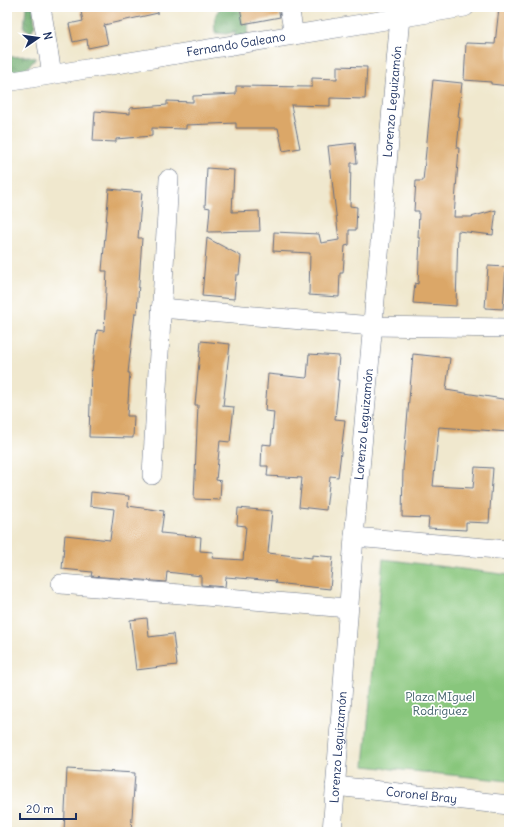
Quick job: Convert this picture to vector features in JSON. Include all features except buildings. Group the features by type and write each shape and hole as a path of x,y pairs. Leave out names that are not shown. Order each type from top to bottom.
{"street":[{"path":"41,7 52,74"},
{"path":"289,7 294,35"},
{"name":"Fernando Galeano","path":"7,82 465,7"},
{"name":"Lorenzo Leguizamón","path":"332,832 348,608 400,17"},
{"path":"152,475 160,308 169,179"},
{"path":"160,308 372,326 509,328"},
{"path":"354,537 509,550"},
{"path":"61,584 348,608"},
{"name":"Coronel Bray","path":"335,786 509,805"}],"green space":[{"path":"26,7 33,7 35,25 31,32 24,28"},
{"path":"222,7 242,7 248,24 247,35 235,37 235,32 226,34 215,33 214,22 217,12"},
{"path":"29,56 36,58 23,71 7,79 7,57"},
{"name":"Plaza MIguel Rodriguez","path":"383,559 509,575 509,781 364,766"}]}
